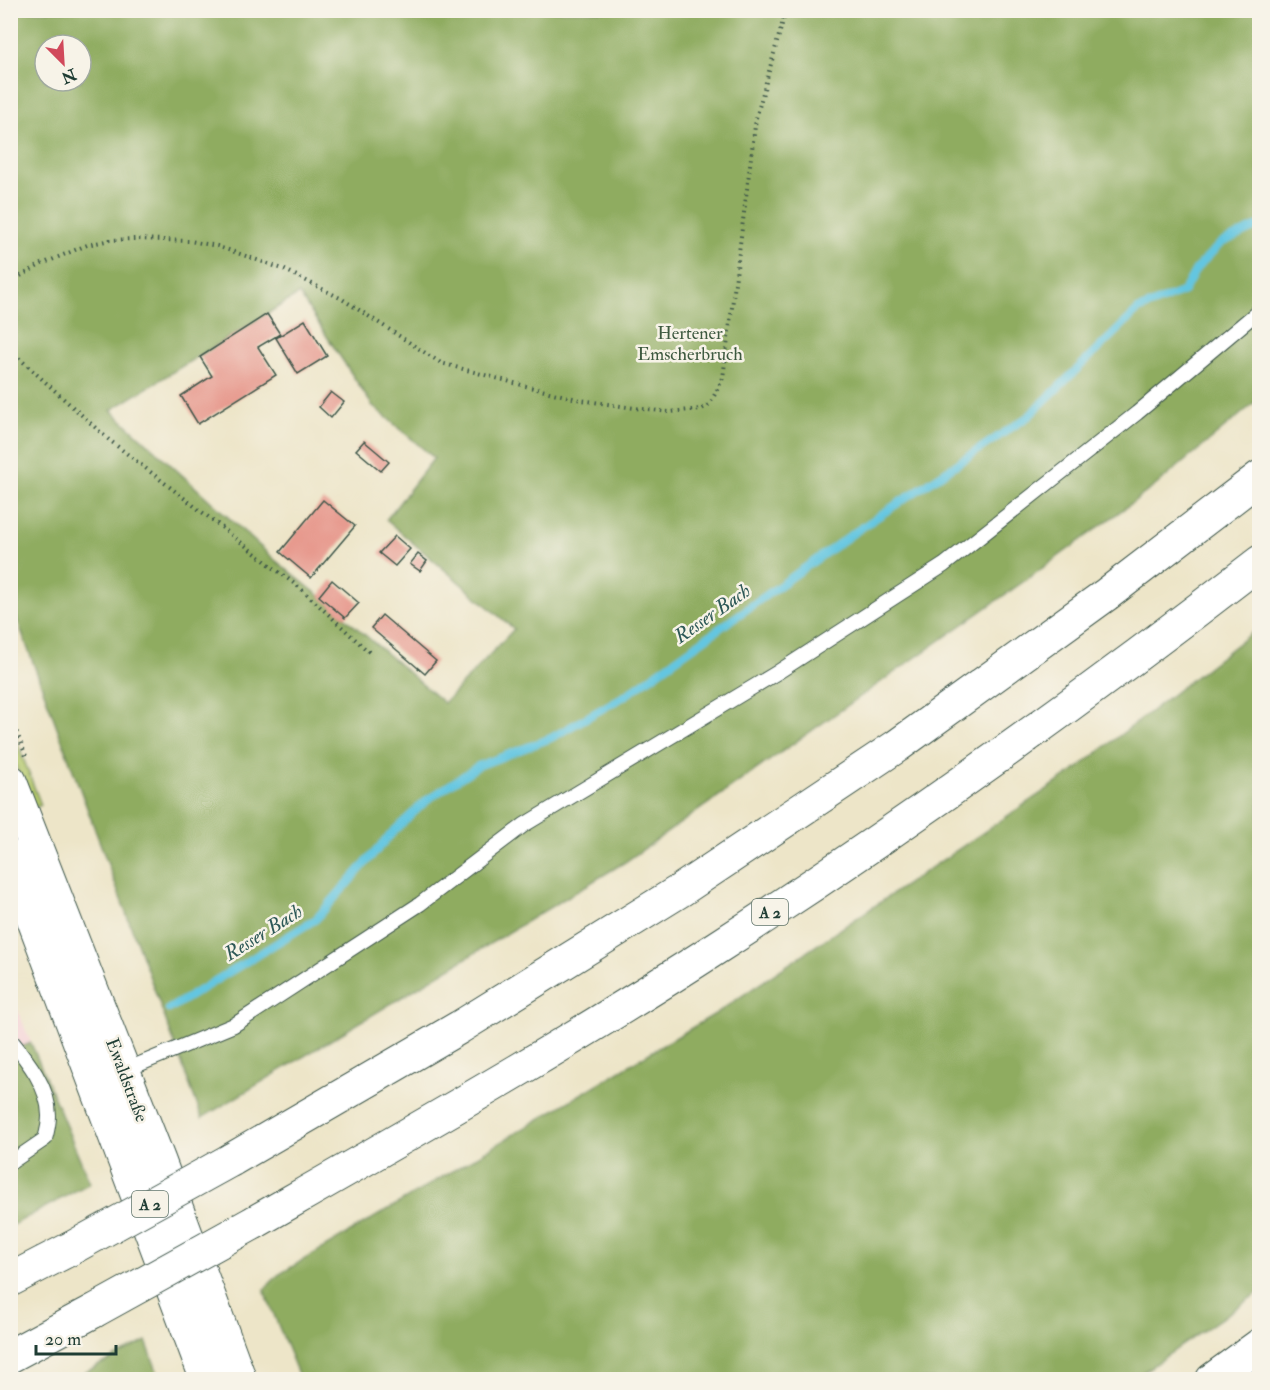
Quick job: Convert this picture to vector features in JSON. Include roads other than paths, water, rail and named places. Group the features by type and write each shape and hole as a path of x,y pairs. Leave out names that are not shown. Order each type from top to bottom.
{"main road":[{"name":"A 2","path":"10,1280 231,1160 460,1027 681,890 897,746 1107,594 1260,477"},
{"name":"A 2","path":"10,1356 255,1222 495,1085 717,948 934,802 1146,650 1260,562"},
{"name":"Ewaldstraße","path":"10,781 240,1380"},
{"name":"Ewaldstraße","path":"10,856 207,1380"},
{"path":"1212,1380 1260,1345"}],"lane":[{"path":"123,1071 234,1025 420,904 524,825 778,672 944,565 1137,413 1260,310"},
{"path":"10,1040 31,1065 44,1094 49,1115 45,1139 10,1163"}],"waterway":[{"name":"Resser Bach","path":"169,1009 316,919 393,832 427,800 478,766 551,738 626,695 855,532 1029,416 1138,310 1184,291 1196,269 1221,243 1260,225"}],"park label":[{"name":"Hertener Emscherbruch","path":"690,343"}]}
